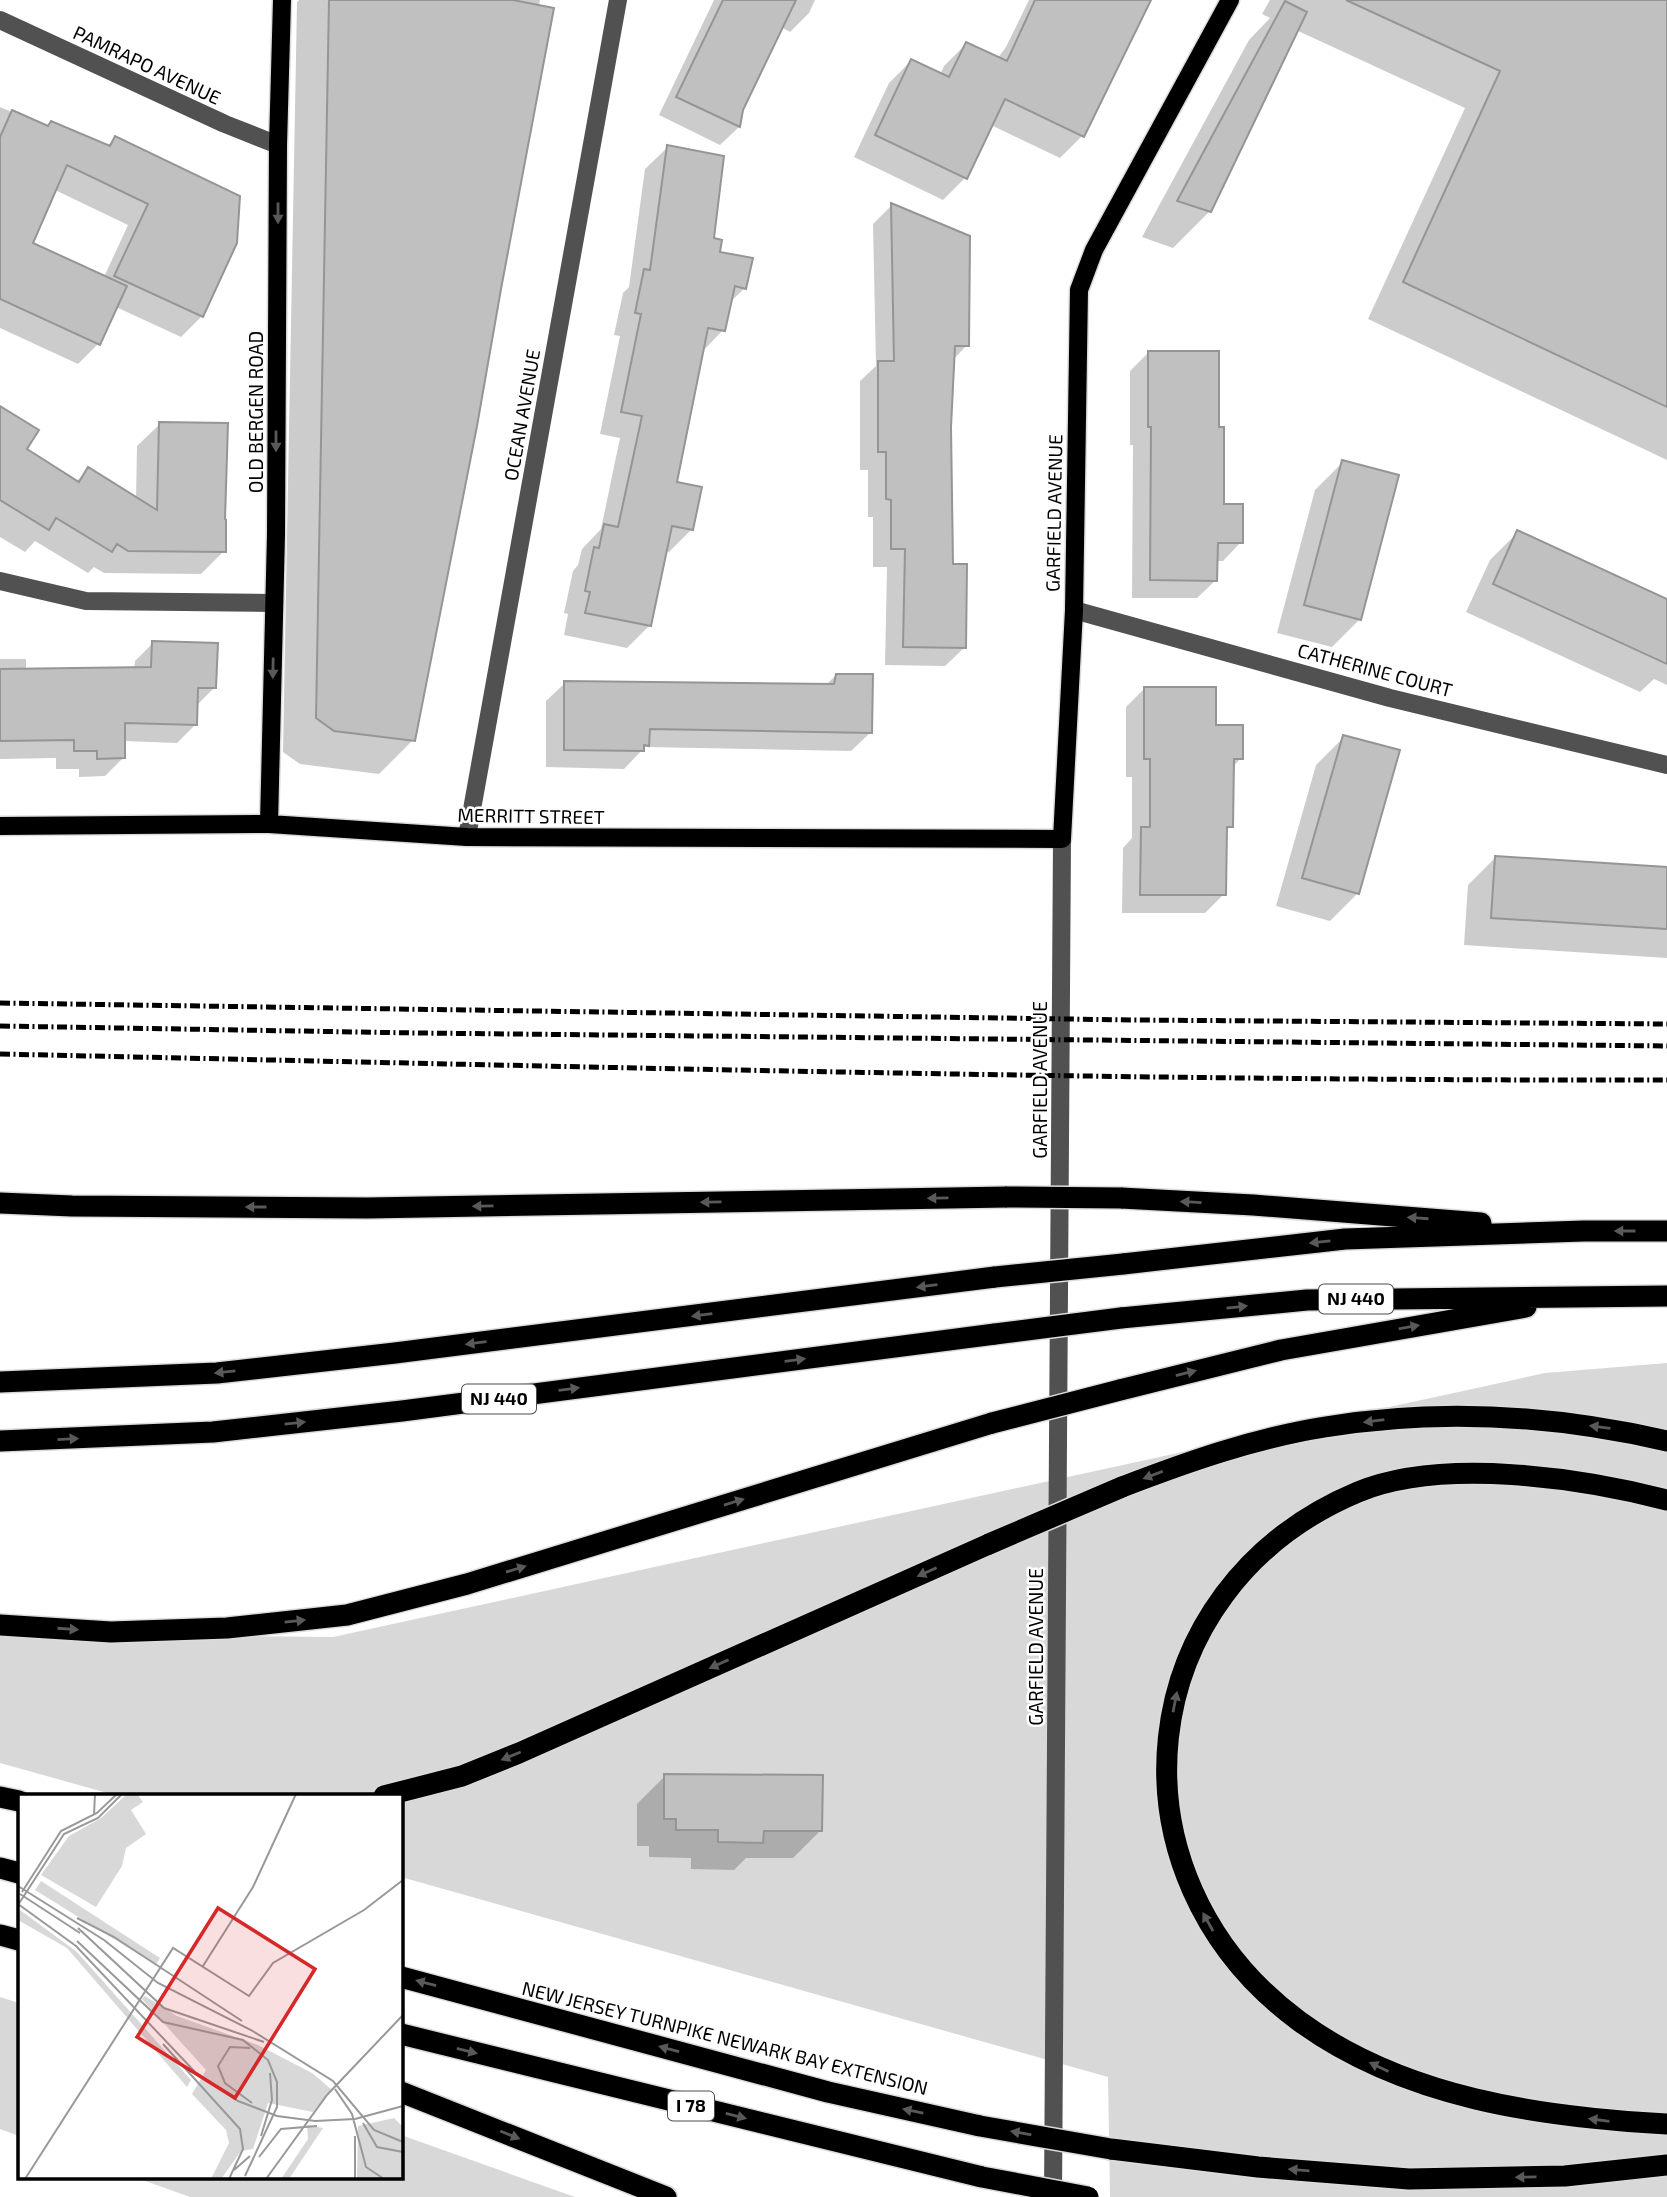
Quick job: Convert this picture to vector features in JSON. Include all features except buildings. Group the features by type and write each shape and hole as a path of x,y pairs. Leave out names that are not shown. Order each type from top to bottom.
{"highway":[{"path":"0,1203 368,1208 1007,1197 1121,1198 1252,1205 1584,1231"},
{"path":"0,1382 231,1371 995,1278 1345,1239 1667,1231"},
{"path":"0,1625 110,1632 227,1628 346,1615 467,1584 992,1423 1120,1390 1280,1350 1593,1296"},
{"name":"NJ 440","path":"0,1441 213,1432 402,1411 1121,1318 1307,1300 1667,1296"},
{"path":"392,1794 462,1776 519,1753 989,1544 1186,1462 1248,1444 1323,1427 1397,1418 1472,1415 1620,1430 1667,1441"},
{"path":"1667,1500 1580,1481 1481,1474 1433,1475 1361,1491 1326,1508 1292,1528 1262,1553 1235,1581 1213,1610 1192,1650 1177,1691 1169,1732 1167,1776 1170,1813 1178,1855 1193,1894 1211,1929 1236,1962 1264,1992 1299,2021 1341,2048 1387,2071 1436,2088 1542,2112 1612,2121 1667,2124"},
{"path":"0,1797 18,1801"},
{"path":"0,1868 18,1873"},
{"path":"0,1935 18,1940"},
{"name":"NEW JERSEY TURNPIKE NEWARK BAY EXTENSION","path":"402,1977 828,2092 980,2126 1111,2149 1258,2167 1409,2179 1565,2176 1667,2165"},
{"name":"I 78","path":"402,2034 982,2177 1088,2197"},
{"path":"402,2092 666,2197"}],"main road":[{"name":"OLD BERGEN ROAD","path":"269,824 282,0"},
{"name":"GARFIELD AVENUE","path":"1062,839 1074,610 1079,290 1094,250 1230,0"},
{"name":"MERRITT STREET","path":"0,826 269,824 467,838 1062,839"}],"street":[{"name":"OCEAN AVENUE","path":"467,838 618,0"},
{"name":"PAMRAPO AVENUE","path":"0,20 225,124 278,145"},
{"path":"0,581 86,601 274,603"},
{"name":"CATHERINE COURT","path":"1074,610 1390,698 1667,765"},
{"name":"GARFIELD AVENUE","path":"1054,2197 1062,839"}],"shaded area":[{"path":"1667,1363 1667,2197 1110,2197 1108,2077 402,1877 402,1794 111,1794 0,1763 0,1634 333,1637 1545,1373"},
{"path":"0,1997 18,2003 18,2136 0,2129"},
{"path":"402,2135 575,2197 190,2197 143,2180 402,2180"}],"railway":[{"path":"0,1003 1134,1020 1667,1024"},
{"path":"0,1026 1667,1046"},
{"path":"0,1054 1042,1075 1667,1080"}]}
